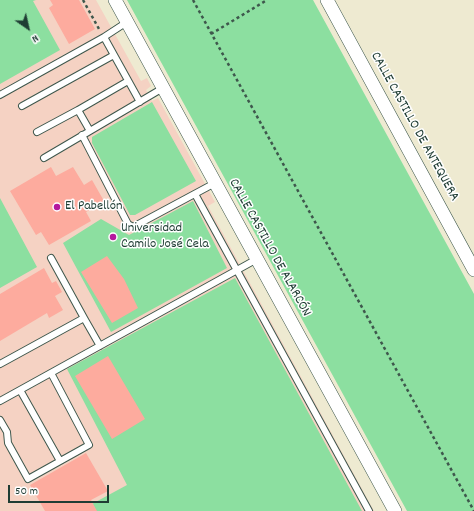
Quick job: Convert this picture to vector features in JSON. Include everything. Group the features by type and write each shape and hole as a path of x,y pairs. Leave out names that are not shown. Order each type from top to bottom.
{"street":[{"name":"CALLE CASTILLO DE ALARCÓN","path":"115,0 395,511"},
{"name":"CALLE CASTILLO DE ANTEQUERA","path":"327,0 474,270"}],"lane":[{"path":"0,94 104,37 127,22"},
{"path":"104,37 140,102"},
{"path":"22,106 114,55"},
{"path":"37,132 128,81"},
{"path":"44,158 163,88"},
{"path":"78,110 90,131"},
{"path":"82,135 128,224 133,227 215,183"},
{"path":"195,194 368,511"},
{"path":"51,258 100,346"},
{"path":"0,401 257,260"},
{"path":"0,364 84,318"},
{"path":"0,420 7,432 8,443 28,479 89,445 51,373"},
{"path":"20,390 60,461"}],"path":[{"path":"83,0 104,37"},
{"path":"193,0 474,511"},
{"path":"211,34 267,0"}],"shaded area":[{"name":"Universidad Camilo José Cela","path":"0,0 96,0 141,81 147,78 151,86 146,90 152,101 158,98 215,202 208,206 374,511 0,511"}],"green space":[{"path":"0,0 36,0 33,1 60,50 0,84"},
{"path":"127,0 313,0 474,294 474,511 407,511"},
{"path":"152,102 196,181 135,215 130,215 92,143 92,137"},
{"path":"0,198 37,267 0,288"},
{"path":"193,201 227,268 111,332 63,243 101,219 129,235"},
{"path":"235,278 362,511 79,511 127,485 67,369"}],"building":[{"path":"50,0 79,0 95,29 69,44 49,8 53,5"},
{"name":"El Pabellón","path":"51,167 56,176 73,167 84,185 92,180 104,201 86,212 91,221 49,245 41,232 36,235 10,191"},
{"path":"107,256 124,279 138,308 112,323 81,272"},
{"path":"44,268 52,283 56,281 62,292 55,296 63,310 49,318 47,313 0,341 0,294"},
{"path":"108,356 145,419 112,439 75,376"},
{"path":"86,453 108,491 91,500 97,511 45,511 30,485"}],"place":[{"name":"El Pabellón","path":"57,207"},
{"name":"Universidad Camilo José Cela","path":"113,237"}]}
